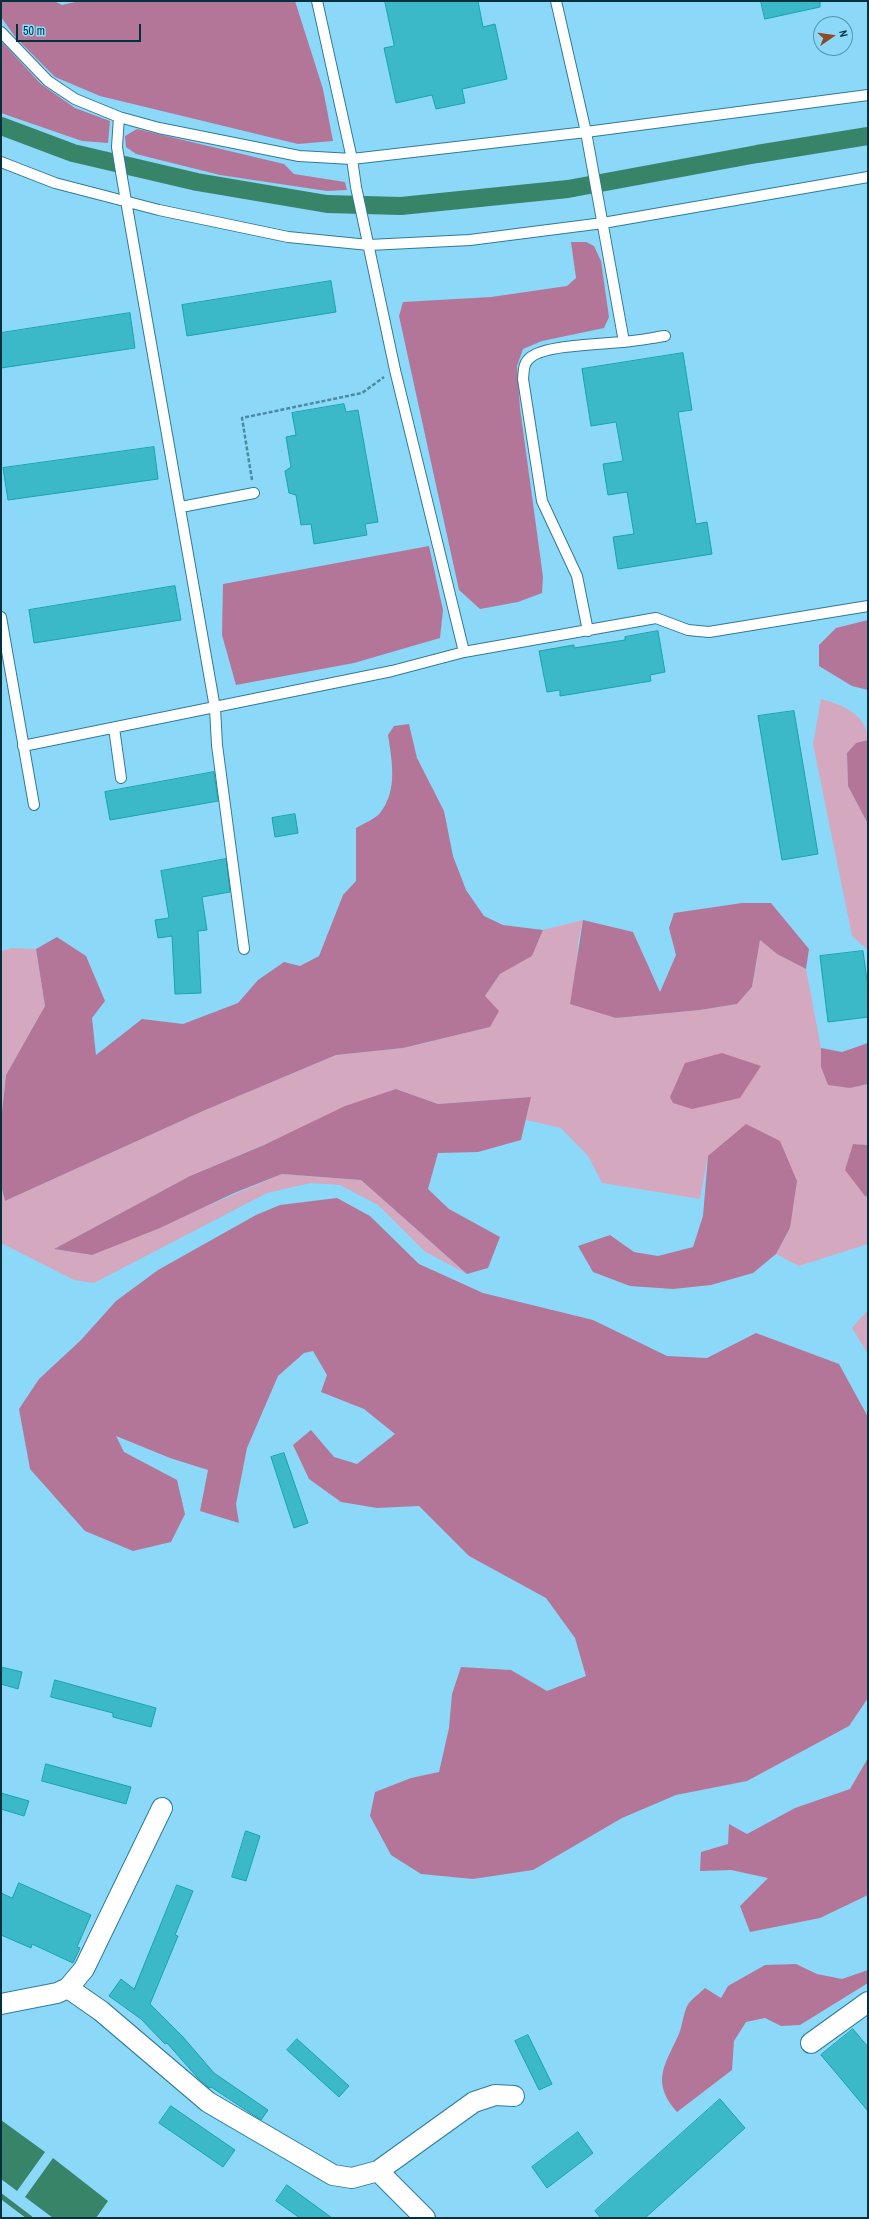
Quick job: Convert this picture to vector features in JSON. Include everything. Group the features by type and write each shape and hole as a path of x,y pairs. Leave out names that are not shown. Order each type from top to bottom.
{"street":[{"path":"1,2004 57,1993 68,1988 84,1969 162,1808"},
{"path":"68,1988 101,2011 208,2102 241,2123 333,2176 352,2178 378,2171 474,2102 495,2095 514,2096"},
{"path":"811,2043 868,2002"},
{"path":"378,2171 425,2218"}],"lane":[{"path":"317,1 352,159 364,228 369,245 395,370 464,652"},
{"path":"556,1 586,132 624,342"},
{"path":"1,32 48,81 76,99 119,117 159,128 299,156 352,159 586,132 868,95"},
{"path":"119,117 117,148 215,708 217,744 244,949"},
{"path":"1,162 55,183 126,201 288,237 369,245 470,240 603,223 868,177"},
{"path":"588,631 577,576 542,501 523,379 524,364 532,356 550,351 581,345 624,342 665,336"},
{"path":"180,507 254,493"},
{"path":"24,746 392,671 464,652 656,618 688,630 709,632 868,606"},
{"path":"1,617 34,805"},
{"path":"114,728 121,778"}],"path":[{"path":"254,493 242,418 362,393 395,370"}],"shaded area":[{"path":"1,1 54,1 62,5 79,1 295,1 323,89 333,141 298,144 100,96 55,77 16,38 1,17"},
{"path":"1,41 41,84 75,108 110,121 108,143 82,141 1,113"},
{"path":"137,129 284,164 294,174 345,182 347,190 327,191 220,175 136,154 126,147 125,136"},
{"path":"571,242 586,242 594,246 601,261 609,317 604,328 542,341 523,349 517,366 520,408 543,577 542,593 518,602 480,609 459,590 399,316 403,302 491,297 567,286 576,278"},
{"path":"429,546 443,610 440,638 354,663 236,685 222,635 223,584"},
{"path":"868,620 868,690 852,686 819,666 819,645 836,628"},
{"path":"821,699 837,704 852,712 858,717 867,731 868,740 856,743 847,753 848,786 868,824 868,950 852,936 813,744"},
{"path":"409,724 417,758 444,811 453,856 466,890 484,916 503,925 543,930 532,956 500,974 485,996 499,1011 490,1027 403,1048 336,1055 203,1111 5,1201 1,1185 1,1121 6,1075 45,1006 36,949 57,937 86,956 105,1001 92,1018 96,1055 142,1019 183,1024 238,1003 258,980 284,962 300,966 319,956 343,895 356,881 356,828 380,813 386,804 389,795 392,765 388,735 394,726"},
{"path":"868,740 868,824 848,786 847,753 856,743"},
{"path":"742,903 771,903 809,949 806,969 777,954 760,940 752,987 737,1004 700,1010 616,1018 570,1004 583,920 633,932 660,992 676,955 669,928 674,913"},
{"path":"583,920 578,943 576,972 616,1018 700,1010 737,1004 752,987 760,940 777,954 806,969 821,1048 821,1067 850,1088 868,1084 868,1145 853,1144 865,1196 868,1197 868,1244 799,1266 776,1254 790,1228 708,1156 700,1199 602,1183 588,1156 561,1128 526,1120 530,1097 438,1104 396,1089 190,1176 54,1249 92,1255 282,1174 361,1180 467,1274 424,1251 378,1205 340,1185 311,1183 267,1193 94,1283 74,1280 1,1243 1,1185 5,1201 203,1111 336,1055 403,1048 490,1027 485,996 500,974 532,956 543,930"},
{"path":"12,948 36,949 45,1006 6,1075 1,1121 1,951"},
{"path":"868,1043 868,1084 850,1088 828,1085 821,1067 821,1048 842,1052"},
{"path":"722,1053 761,1066 740,1098 692,1109 673,1103 670,1097 685,1063"},
{"path":"396,1089 438,1104 531,1097 521,1140 478,1152 438,1153 428,1189 449,1209 500,1237 488,1268 467,1274 361,1180 282,1174 234,1193 160,1228 92,1255 54,1249 190,1176 264,1145 345,1106"},
{"path":"746,1124 780,1141 797,1181 790,1228 776,1254 753,1273 711,1285 673,1289 630,1286 593,1272 578,1246 610,1235 634,1252 658,1256 693,1247 703,1216 708,1156"},
{"path":"853,1144 868,1145 868,1197 865,1196 845,1170"},
{"path":"337,1198 370,1216 419,1264 483,1293 593,1320 667,1356 707,1358 756,1333 839,1364 868,1417 868,1698 849,1726 747,1781 676,1795 622,1818 533,1870 473,1879 421,1874 391,1855 370,1816 375,1792 411,1778 439,1772 449,1728 452,1694 461,1667 511,1670 547,1691 586,1676 575,1638 546,1598 469,1556 419,1506 377,1508 341,1502 309,1479 293,1445 311,1430 334,1457 357,1464 395,1434 364,1409 321,1392 327,1375 313,1351 304,1353 278,1376 247,1448 236,1504 239,1523 200,1511 208,1470 170,1458 116,1436 124,1452 177,1480 185,1514 171,1542 133,1551 85,1531 30,1469 19,1409 39,1379 81,1340 116,1301 158,1270 256,1215 280,1205"},
{"path":"868,1310 868,1354 852,1328"},
{"path":"868,1758 868,1895 820,1918 750,1932 740,1906 768,1878 731,1870 700,1871 701,1852 728,1844 729,1824 747,1834 795,1808 850,1789"},
{"path":"796,1964 817,1974 842,1979 868,1970 868,1983 800,2025 781,2026 765,2018 746,2022 734,2041 732,2070 677,2112 669,2102 664,2092 662,2074 668,2056 680,2032 685,2010 692,1999 705,1988 721,1998 728,1986 765,1965"},
{"path":"1,2120 45,2152 17,2191 1,2179"},
{"path":"53,2158 108,2201 96,2218 53,2218 25,2197"}],"building":[{"path":"385,1 478,1 483,27 495,24 507,79 462,89 465,103 436,109 432,95 396,103 384,48 394,46"},
{"path":"761,1 820,1 820,7 765,19"},
{"path":"331,281 336,312 187,336 182,305"},
{"path":"130,313 135,348 1,368 1,333"},
{"path":"683,353 692,410 678,412 696,524 707,522 712,554 618,569 613,537 634,534 627,492 608,495 603,464 623,461 616,422 591,426 582,369"},
{"path":"344,404 346,412 358,410 378,522 365,524 367,535 314,544 311,524 301,525 296,495 289,493 285,471 291,467 286,437 296,435 292,413"},
{"path":"154,447 158,479 8,500 3,468"},
{"path":"175,586 181,620 34,643 29,610"},
{"path":"658,631 665,672 650,675 651,681 560,696 560,690 547,692 539,651 574,645 574,648 625,640 625,637"},
{"path":"794,711 818,854 782,860 758,716"},
{"path":"214,772 218,801 110,820 105,792"},
{"path":"295,814 298,833 275,837 272,818"},
{"path":"226,859 230,892 202,897 207,930 198,931 201,993 175,994 172,936 158,938 155,920 169,918 161,871"},
{"path":"863,951 868,988 868,1017 828,1022 820,956"},
{"path":"284,1453 308,1523 294,1528 271,1457"},
{"path":"1,1667 22,1672 18,1689 1,1684"},
{"path":"55,1680 156,1708 151,1727 113,1717 113,1713 51,1697"},
{"path":"46,1764 131,1787 126,1804 42,1781"},
{"path":"1,1793 29,1801 24,1816 1,1809"},
{"path":"246,1831 260,1836 246,1881 232,1877"},
{"path":"19,1883 91,1915 77,1947 80,1948 73,1963 32,1944 31,1948 1,1935 1,1893 12,1898"},
{"path":"177,1885 193,1891 175,1935 178,1936 150,2004 183,2037 214,2073 268,2110 261,2120 211,2087 209,2088 197,2077 167,2043 165,2044 141,2019 109,1996 121,1979 134,1989"},
{"path":"853,2029 868,2047 868,2111 821,2055"},
{"path":"528,2035 552,2084 539,2090 515,2041"},
{"path":"297,2039 349,2086 339,2097 287,2050"},
{"path":"720,2099 745,2128 645,2218 601,2218 595,2211"},
{"path":"171,2106 235,2150 223,2167 159,2123"},
{"path":"578,2132 593,2153 547,2188 532,2167"},
{"path":"287,2185 332,2218 300,2218 276,2201"}],"waterway":[{"path":"1,126 73,153 197,182 327,204 401,206 568,189 757,154 868,136"},
{"path":"1,2196 30,2218"}]}
